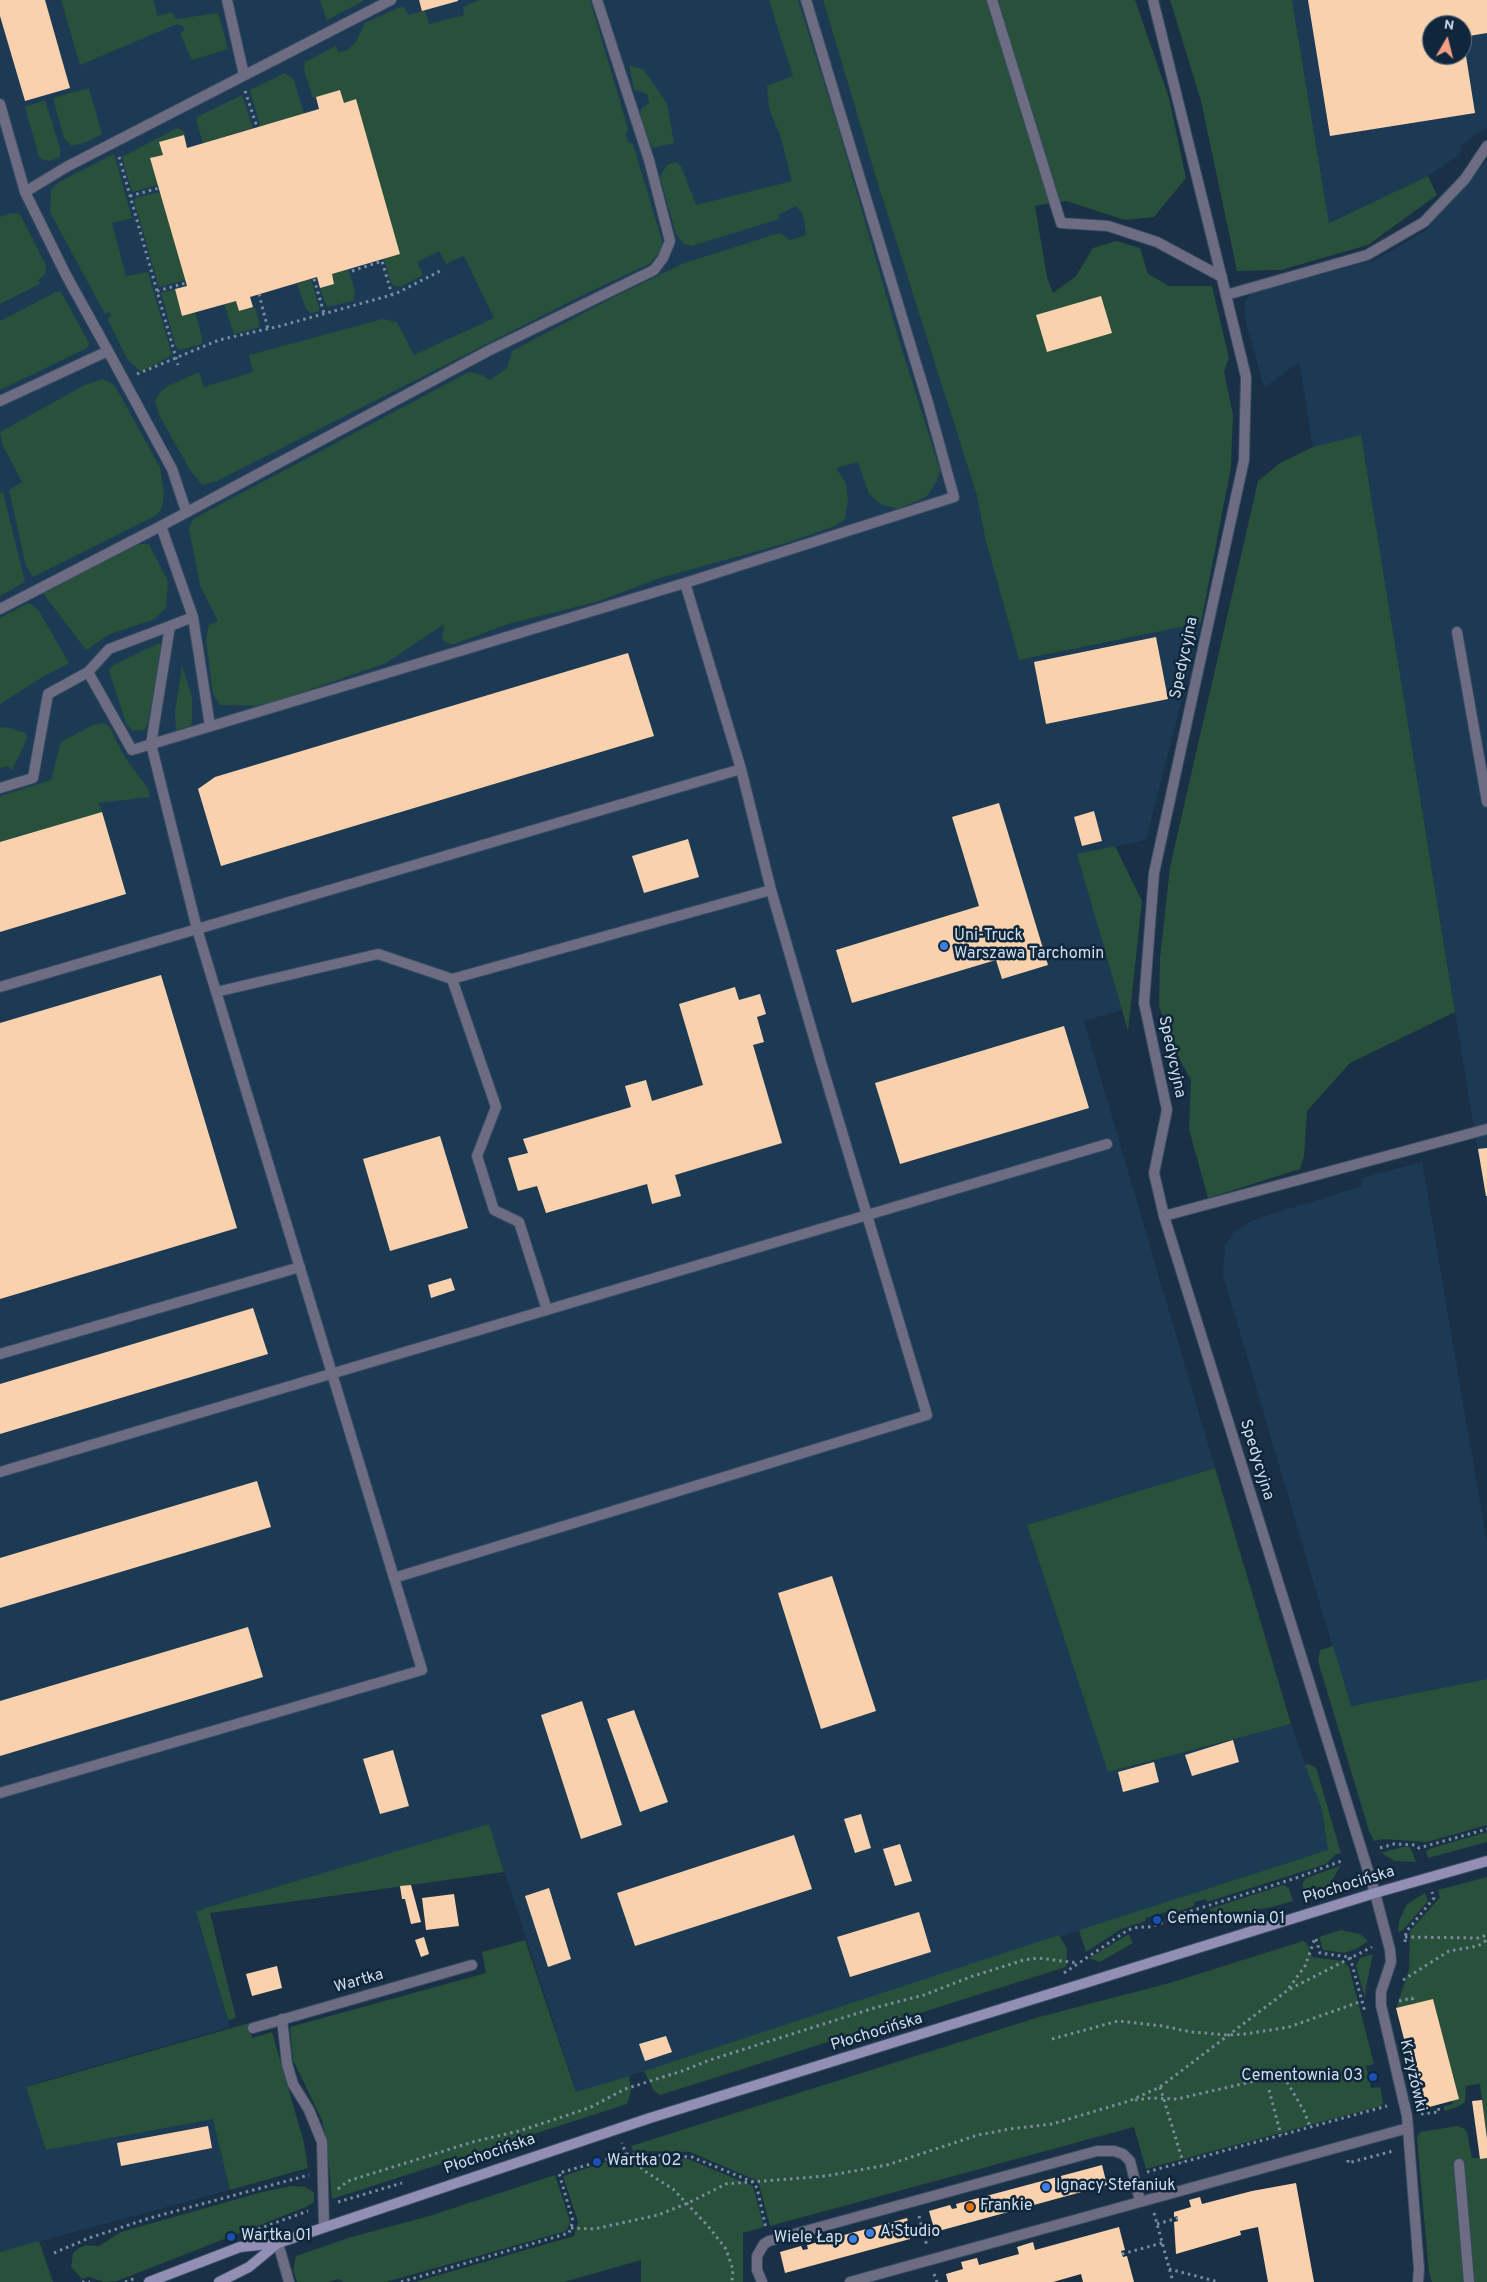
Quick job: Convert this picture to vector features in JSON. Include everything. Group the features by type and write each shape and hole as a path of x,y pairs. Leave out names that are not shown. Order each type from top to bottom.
{"main road":[{"name":"Płochocińska","path":"149,2282 240,2247 278,2243 650,2118 1375,1893 1487,1861"},
{"name":"Płochocińska","path":"219,2282 249,2267 278,2243"}],"street":[{"path":"227,0 244,74"},
{"path":"25,192 68,166 391,0"},
{"path":"0,608 161,526 488,351 654,270 663,258 670,241 649,160 598,0"},
{"path":"88,672 132,750 685,582 954,497 925,394 806,0"},
{"path":"992,0 1061,223 1108,226 1157,242 1222,277"},
{"name":"Spedycyjna","path":"1153,0 1246,377 1244,460 1154,873 1144,1003 1167,1110 1154,1173 1164,1216 1375,1893"},
{"path":"0,104 25,192 66,275 172,469 186,511"},
{"path":"1226,294 1367,254 1424,222 1465,179 1487,146"},
{"path":"0,401 108,351"},
{"path":"161,526 193,617 210,726"},
{"path":"394,1578 927,1415 866,1215 771,890 741,769 685,582"},
{"path":"0,788 33,778 48,694 88,672 109,649 193,617"},
{"path":"0,1793 422,1670 197,929 151,744 170,626"},
{"path":"1457,632 1487,802"},
{"path":"0,987 741,769"},
{"path":"216,992 378,954 452,979 771,890"},
{"path":"452,979 496,1107 477,1156 494,1210 519,1222 547,1310"},
{"path":"1164,1216 1487,1129"},
{"path":"0,1472 1107,1144"},
{"path":"0,1354 300,1267"},
{"name":"Krzyżówki","path":"1375,1893 1391,1955 1389,1972 1381,1992 1383,2019 1404,2102 1408,2128 1419,2270"},
{"name":"Wartka","path":"253,2028 472,1965"},
{"path":"282,2019 286,2064 293,2084 309,2110 322,2142 323,2171 329,2204 324,2226"},
{"path":"850,2282 1408,2128"},
{"path":"762,2282 757,2270 757,2256 764,2244 769,2241 1104,2150 1123,2154 1130,2161 1140,2201"},
{"path":"1459,2164 1469,2282"},
{"path":"278,2243 289,2282"},
{"path":"1418,2282 1419,2270"},
{"path":"1419,2270 1424,2282"}],"path":[{"path":"244,88 256,127"},
{"path":"114,142 178,365"},
{"path":"130,196 159,188"},
{"path":"352,271 382,262 392,295"},
{"path":"122,380 219,340 268,329 392,295 442,270"},
{"path":"314,279 324,313"},
{"path":"157,291 186,283"},
{"path":"259,294 268,329"},
{"path":"1380,1848 1394,1844 1415,1845 1419,1848 1487,1828"},
{"path":"1406,1946 1406,1932 1434,1898 1432,1892"},
{"path":"1405,1937 1470,1939 1487,1935"},
{"path":"1288,1990 1305,1966 1315,1938 1320,1953 1350,1957"},
{"path":"1403,1980 1449,1951 1478,1946 1487,1940"},
{"path":"571,2228 581,2230 603,2227 658,2215 688,2204 726,2184 826,2176 887,2165 978,2135 1010,2128 1052,2124 1129,2101 1160,2087 1288,1990 1372,1947"},
{"path":"338,2194 338,2188 348,2182 476,2141 519,2131 562,2117 591,2107 625,2089 710,2060 874,2008 924,1995 970,1977 1024,1960 1038,1958 1078,1962"},
{"path":"1400,1988 1405,1971"},
{"path":"1397,1994 1397,2000 1412,1998 1414,2004"},
{"path":"1052,2039 1118,2021 1228,2035 1290,2027 1362,2001"},
{"path":"1129,2101 1164,2098 1177,2099 1272,2077 1281,2078 1287,2082 1300,2104 1310,2127"},
{"path":"1160,2087 1167,2112 1170,2114 1183,2162"},
{"path":"1269,2090 1282,2135"},
{"path":"1416,2109 1422,2115 1439,2112 1438,2104"},
{"path":"1133,2176 1388,2106"},
{"path":"732,2282 733,2270 726,2248 673,2188 646,2172 626,2154 692,2157 752,2182 757,2188 766,2229"},
{"path":"54,2252 89,2238 150,2218 323,2171"},
{"path":"402,2282 569,2233 574,2221 559,2173"},
{"path":"258,2229 329,2204 335,2199"},
{"path":"914,2201 930,2260"},
{"path":"1155,2217 1173,2282"},
{"path":"1157,2224 1178,2218"},
{"path":"1122,2254 1162,2243"},
{"path":"1169,2269 1219,2282"},
{"path":"935,2276 937,2282"},
{"path":"82,2282 90,2282"}],"shaded area":[{"path":"0,0 823,0 877,181 977,496 985,539 1019,660 1201,623 1146,840 1078,855 1122,1010 1084,1021 1215,1468 1027,1525 1108,1771 1291,1724 1322,1810 1328,1850 577,2093 489,1825 208,1907 196,1913 230,2027 27,2086 46,2150 214,2118 230,2190 0,2252"},
{"path":"1292,0 1487,0 1487,127 1461,145 1460,154 1428,176 1329,223"},
{"path":"1487,160 1487,1207 1361,436 1313,447 1299,362 1264,388 1246,322 1244,303 1251,293 1375,260 1425,231"},
{"path":"1422,1162 1487,1543 1487,1679 1350,1706 1223,1275 1225,1245 1234,1232 1253,1220 1362,1186 1362,1178"}],"green space":[{"path":"61,0 153,0 158,16 172,12 176,19 218,13 228,49 192,60 180,34 184,30 183,26 177,24 80,65"},
{"path":"320,0 365,0 327,20"},
{"path":"480,0 590,0 628,129 626,135 628,142 633,144 662,241 661,251 649,264 587,293 217,481 202,485 190,470 159,415 155,401 160,392 168,386 199,372 204,387 253,372 249,355 383,319 397,322 414,355 494,318 464,256 446,264 439,251 417,262 423,275 400,287 394,286 390,281 384,258 400,254 356,100 344,103 340,91 313,98 304,70 305,62 336,46 338,52 348,50 356,42 365,23 403,6 409,15 425,10 429,24 464,15 463,7"},
{"path":"769,0 798,0 838,127 899,340 940,470 937,481 926,497 898,509 880,504 869,494 858,462 836,468 846,483 848,501 845,519 835,526 786,543 657,579 596,602 508,624 452,645 442,640 444,624 386,663 263,706 220,705 213,694 206,639 209,625 218,621 200,585 189,529 193,519 467,373 471,372 482,375 490,380 507,368 512,351 614,297 684,263 780,233 790,240 806,235 803,214 796,206 778,215 779,219 692,246 684,244 676,234 660,177 667,165 675,162 681,166 696,205 792,181 780,135 769,109 767,86 793,76"},
{"path":"823,0 1135,0 1169,98 1186,178 1154,217 1125,220 1066,201 1035,206 1047,277 1053,293 1076,276 1093,248 1116,241 1140,248 1148,274 1169,286 1212,286 1229,358 1224,371 1233,415 1231,467 1201,623 1019,660 985,538 977,496 877,181"},
{"path":"1170,0 1292,0 1329,223 1428,176 1437,195 1368,245 1281,270 1237,271 1201,101"},
{"path":"629,65 644,70 667,104 674,143 652,148 640,118 641,109 649,103 647,94 634,90"},
{"path":"285,73 294,80 304,114 260,126 250,90"},
{"path":"89,88 102,134 84,143 72,146 64,138 53,98"},
{"path":"242,95 253,128 203,143 197,117"},
{"path":"45,100 60,148 60,157 50,161 39,157 25,107"},
{"path":"177,128 184,131 185,135 159,142 163,155 150,158 158,185 132,192 122,157"},
{"path":"114,154 132,218 112,223 126,276 148,272 172,355 141,372 127,359 107,318 111,316 109,312 105,314 50,212 51,190 59,182"},
{"path":"160,192 185,280 159,287 134,201 135,198"},
{"path":"11,213 20,214 46,265 46,271 43,277 38,280 40,284 0,304 0,217"},
{"path":"348,269 355,291 353,301 327,307 320,288 334,284 332,274"},
{"path":"311,279 319,311 311,313 306,309 297,284"},
{"path":"175,289 182,316 195,313 202,337 202,344 180,350 176,347 161,293"},
{"path":"56,292 61,292 89,343 87,348 0,390 0,321"},
{"path":"236,301 240,311 253,307 256,309 260,327 234,334 224,304"},
{"path":"102,379 113,384 118,391 160,468 164,494 162,508 157,515 33,577 26,566 9,490 22,482 2,444 0,432 83,386"},
{"path":"1361,435 1455,1012 1350,1063 1307,1111 1304,1156 1300,1169 1208,1198 1189,1129 1191,1080 1171,1043 1159,1006 1160,958 1170,867 1258,481 1280,463 1313,447"},
{"path":"3,492 25,582 0,596 0,493"},
{"path":"149,544 168,581 166,607 155,619 110,634 86,650 43,593 116,555 127,547"},
{"path":"26,604 31,604 39,611 69,663 0,704 0,618"},
{"path":"159,643 162,647 147,726 144,730 132,731 126,723 109,671 112,666"},
{"path":"182,666 192,697 192,719 191,726 176,730 175,712"},
{"path":"103,723 109,726 124,756 148,789 150,797 98,803 102,812 0,842 0,796 51,780 61,742 93,725"},
{"path":"6,727 26,733 27,739 12,770 8,766 0,768 0,728"},
{"path":"1115,846 1142,901 1128,1031 1077,854"},
{"path":"1215,1468 1291,1724 1108,1772 1027,1525"},
{"path":"1333,1646 1351,1706 1487,1679 1487,1825 1427,1842 1382,1839 1374,1841 1369,1831 1318,1661 1320,1650"},
{"path":"1308,1764 1315,1767 1317,1771 1341,1853 1335,1855 1326,1864 1207,1902 1206,1899 1194,1902 1194,1906 1167,1915 1166,1912 1145,1918 1146,1921 1121,1929 1086,1952 1079,1930 1328,1850 1322,1810 1305,1765"},
{"path":"489,1824 504,1872 210,1913 236,2018 228,2020 196,1912"},
{"path":"1487,1832 1487,1842 1428,1858 1426,1852 1429,1849"},
{"path":"1409,1847 1416,1862 1395,1861 1381,1853"},
{"path":"1340,1866 1330,1885 1323,1891 1307,1897 1302,1884 1306,1878"},
{"path":"1487,1877 1487,2139 1480,2084 1466,2086 1465,2102 1446,2111 1444,2110 1444,2106 1453,2104 1452,2101 1458,2099 1433,1999 1396,2008 1409,1970 1410,1931 1440,1897 1438,1890"},
{"path":"1283,1885 1289,1888 1293,1901 1272,1907 1215,1917 1209,1909"},
{"path":"1425,1893 1428,1901 1403,1930 1398,1932 1399,1921 1407,1904"},
{"path":"1341,1930 1360,1934 1368,1941 1356,1949 1344,1953 1323,1950 1319,1937"},
{"path":"1129,1934 1133,1943 1100,1962 1089,1958"},
{"path":"1059,1935 1067,1949 1066,1967 660,2095 654,2091 644,2071"},
{"path":"525,1940 576,2092 629,2076 631,2091 627,2104 332,2199 327,2143 322,2120 293,2060 290,2027 486,1973 482,1952"},
{"path":"1303,1941 1307,1943 1312,1957 1342,1961 1349,1967 1374,2064 1366,2066 1371,2088 1380,2087 1383,2102 1381,2106 1146,2169 1134,2127 770,2226 758,2181 690,2152 633,2151 631,2146 1039,2017 1173,1982"},
{"path":"1373,1954 1365,1998 1356,1966 1360,1958"},
{"path":"249,2023 252,2038 272,2032 304,2143 308,2168 230,2190 213,2119 46,2150 26,2087"},
{"path":"1457,2126 1465,2129 1467,2132 1472,2158 1487,2158 1487,2282 1432,2282 1429,2273 1417,2138 1420,2132"},
{"path":"615,2159 688,2159 753,2186 764,2227 743,2233 743,2282 641,2282 641,2260 564,2282 415,2282 574,2236 578,2222 563,2176"},
{"path":"555,2175 570,2221 567,2230 563,2232 386,2282 344,2282 338,2279 328,2282 297,2282 293,2270 296,2256 348,2238 429,2216"},
{"path":"291,2186 305,2187 314,2192 314,2202 306,2207 117,2281 105,2282 88,2277 82,2279 71,2267 73,2253 79,2248 86,2245 99,2246 121,2232 262,2192"},
{"path":"39,2241 53,2282 0,2282 0,2252"}],"building":[{"path":"0,0 45,0 70,88 25,101 0,16"},
{"path":"419,0 458,0 458,1 422,11"},
{"path":"1308,0 1487,0 1487,33 1472,36 1472,15 1422,15 1422,65 1467,65 1475,113 1330,136"},
{"path":"340,90 344,103 356,99 400,254 332,274 334,284 320,288 317,277 250,297 253,307 239,311 236,301 182,316 175,289 187,286 150,158 163,155 159,142 184,135 187,148 319,109 316,97"},
{"path":"1101,296 1112,333 1047,352 1036,315"},
{"path":"1156,637 1168,699 1046,724 1034,662"},
{"path":"628,653 654,736 221,866 198,789 215,777"},
{"path":"999,803 1048,965 1002,979 996,960 852,1003 836,950 979,906 952,817"},
{"path":"1094,811 1102,841 1082,846 1074,817"},
{"path":"102,812 126,894 0,932 0,842"},
{"path":"688,839 699,877 644,893 632,856"},
{"path":"161,975 237,1228 0,1299 0,1023"},
{"path":"735,987 739,1000 760,994 766,1014 757,1017 764,1042 753,1045 782,1143 675,1175 681,1196 652,1204 647,1184 546,1213 537,1186 518,1191 508,1158 528,1153 523,1139 631,1107 625,1086 646,1080 652,1101 703,1085 679,1004"},
{"path":"1064,1026 1089,1108 900,1164 875,1083"},
{"path":"440,1136 468,1228 390,1251 363,1159"},
{"path":"1487,1148 1487,1196 1486,1196 1478,1149"},
{"path":"451,1278 455,1290 431,1298 428,1285"},
{"path":"253,1308 268,1354 0,1434 0,1384"},
{"path":"257,1481 271,1527 0,1608 0,1558"},
{"path":"832,1576 876,1711 821,1729 778,1593"},
{"path":"248,1627 263,1677 0,1756 0,1701"},
{"path":"582,1701 622,1825 581,1839 541,1715"},
{"path":"634,1710 668,1802 640,1812 607,1719"},
{"path":"1233,1740 1239,1762 1192,1776 1185,1755"},
{"path":"393,1750 409,1806 380,1814 363,1759"},
{"path":"1154,1762 1159,1782 1123,1792 1118,1772"},
{"path":"861,1814 871,1848 855,1853 844,1819"},
{"path":"794,1835 812,1889 635,1946 617,1893"},
{"path":"900,1844 912,1881 895,1886 883,1849"},
{"path":"411,1885 421,1922 411,1924 405,1899 402,1899 400,1886"},
{"path":"549,1888 571,1959 548,1967 525,1896"},
{"path":"454,1894 459,1926 426,1930 422,1898"},
{"path":"919,1912 931,1952 850,1977 837,1937"},
{"path":"424,1937 429,1954 421,1957 415,1940"},
{"path":"277,1966 282,1988 252,1996 246,1974"},
{"path":"1433,1999 1459,2099 1422,2109 1396,2008"},
{"path":"666,2036 672,2052 645,2061 639,2044"},
{"path":"1482,2100 1487,2139 1487,2158 1480,2159 1472,2101"},
{"path":"208,2126 212,2148 121,2166 117,2143"},
{"path":"1102,2165 1107,2185 935,2232 929,2211 950,2205 952,2209 957,2208 956,2204"},
{"path":"1296,2183 1314,2282 1268,2282 1258,2227 1240,2231 1241,2235 1176,2254 1174,2222 1178,2221 1177,2216 1174,2217 1174,2212 1191,2207 1189,2200 1200,2197 1202,2204 1252,2191"},
{"path":"907,2218 910,2228 907,2229 910,2239 785,2273 780,2252 801,2246 803,2250 808,2249 807,2245"},
{"path":"1119,2227 1125,2250 1121,2251 1123,2257 1127,2256 1134,2282 1083,2282 1081,2274 1053,2282 948,2282 946,2274 963,2269 961,2262 977,2258 979,2265 1019,2254 1017,2247 1033,2242 1035,2250"}],"place":[{"name":"Uni-Truck Warszawa Tarchomin","path":"944,946"},
{"name":"Cementownia 01","path":"1157,1920"},
{"name":"Cementownia 03","path":"1373,2077"},
{"name":"Wartka 02","path":"597,2162"},
{"name":"Ignacy Stefaniuk","path":"1046,2187"},
{"name":"Frankie","path":"970,2207"},
{"name":"A'Studio","path":"870,2233"},
{"name":"Wartka 01","path":"231,2237"},
{"name":"Wiele Łap","path":"853,2239"}]}
